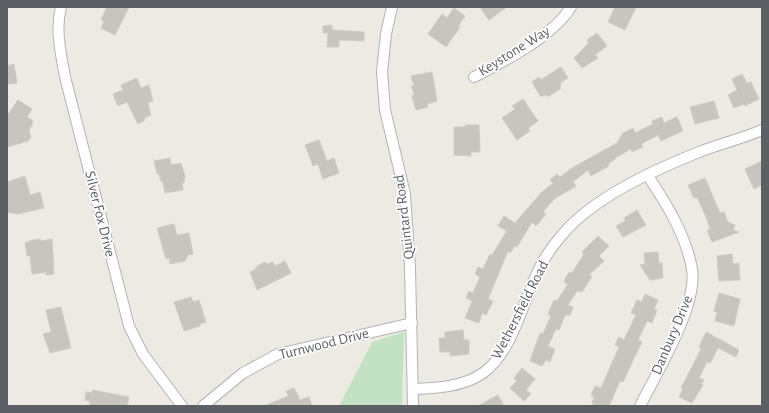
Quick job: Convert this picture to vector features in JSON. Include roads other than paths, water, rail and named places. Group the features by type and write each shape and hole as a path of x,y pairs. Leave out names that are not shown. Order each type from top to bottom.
{"street":[{"name":"Silver Fox Drive","path":"61,7 59,15 58,38 65,77 129,326 143,354 182,406"},
{"name":"Quintard Road","path":"392,7 386,34 382,72 385,110 405,194 410,268 413,406"},
{"name":"Keystone Way","path":"474,77 503,61 553,28 571,7"},
{"name":"Wethersfield Road","path":"413,389 442,388 464,383 483,373 498,361 514,330 540,265 564,233 585,212 612,193 648,176 700,152 745,138 762,130"},
{"name":"Danbury Drive","path":"640,406 668,352 688,304 692,290 692,270 687,250 666,203 648,176"},
{"name":"Turnwood Drive","path":"203,406 243,373 278,354 412,323"}]}
